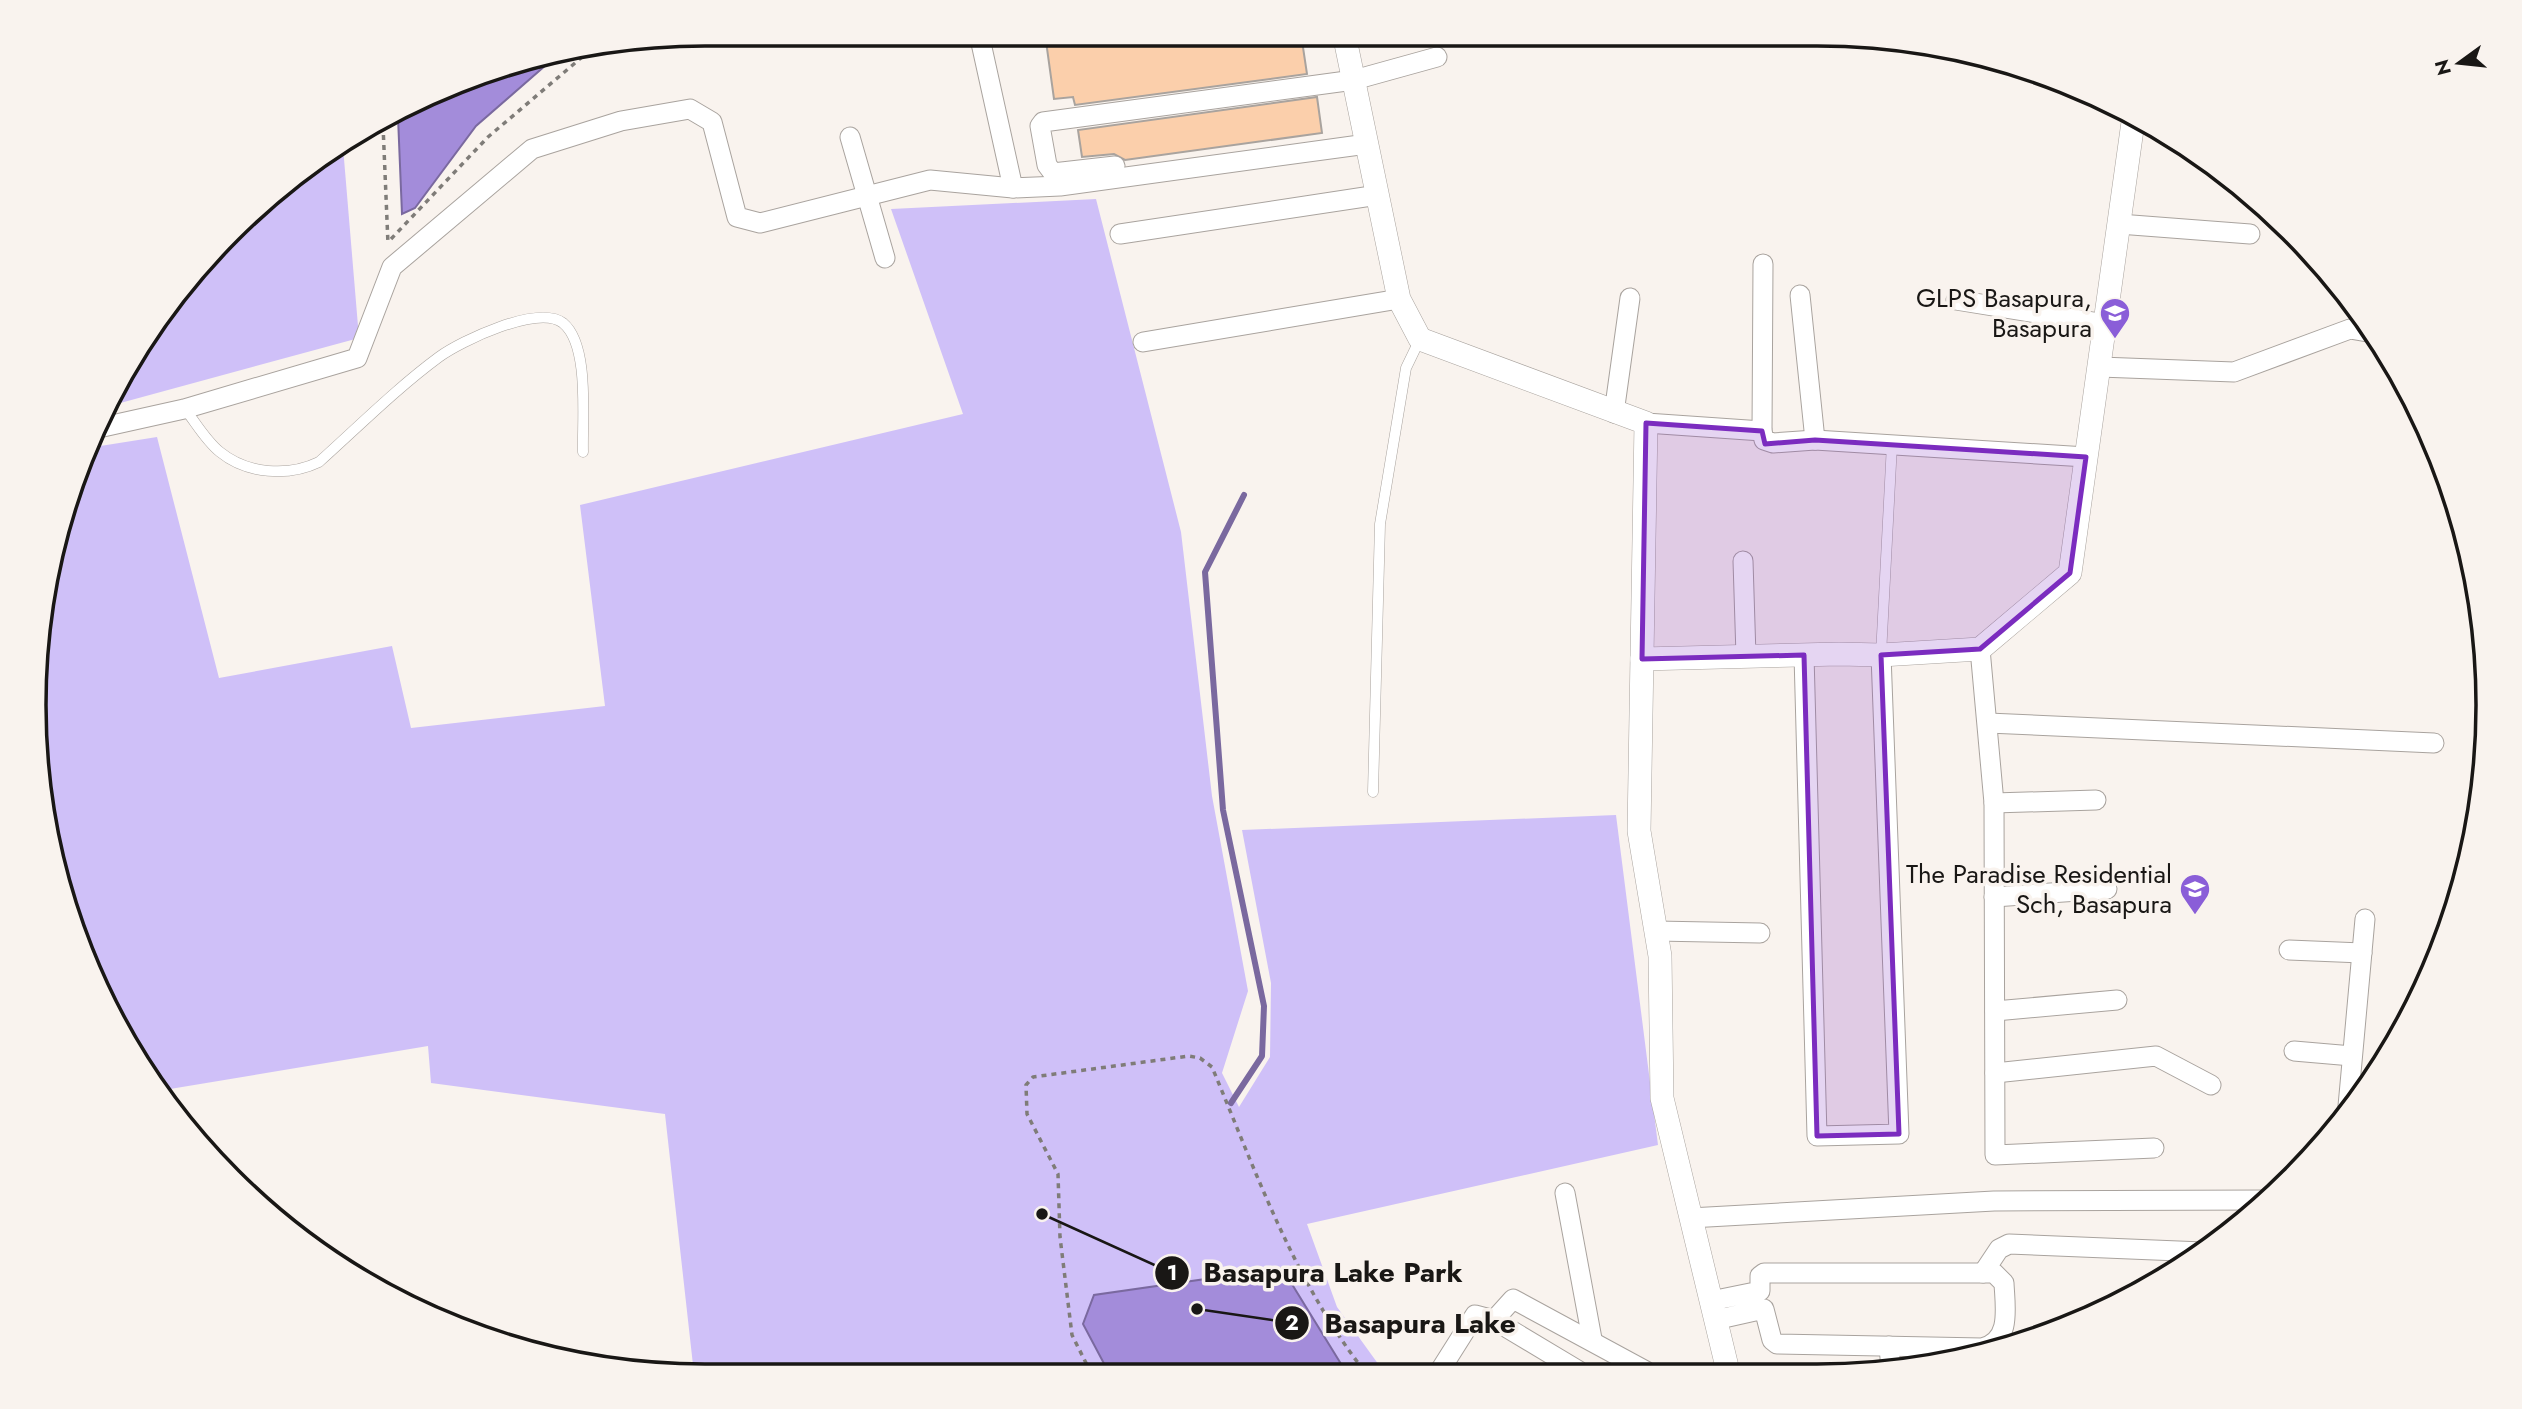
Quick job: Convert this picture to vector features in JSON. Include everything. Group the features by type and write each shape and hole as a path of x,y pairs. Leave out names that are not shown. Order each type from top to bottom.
{"street":[{"path":"982,46 1013,188"},
{"path":"1347,46 1399,299 1420,338 1646,423 1762,431"},
{"path":"1366,138 1053,173 1047,165 1041,127 1048,120 1354,80 1437,57"},
{"path":"107,427 184,409 357,358 391,267 532,149 621,121 690,109 712,122 737,218 760,223 930,180 1013,188 1088,183 1366,138"},
{"path":"1642,659 1881,655 1980,649 2070,573 2132,126"},
{"path":"850,137 885,258"},
{"path":"1120,234 1378,195"},
{"path":"2119,224 2250,234"},
{"path":"1763,264 1764,440 1773,443 1815,440 1892,444 2086,457"},
{"path":"1800,295 1815,440"},
{"path":"1614,413 1630,298"},
{"path":"1143,342 1399,299"},
{"path":"1956,300 2105,324"},
{"path":"2100,367 2234,372 2350,329 2360,331"},
{"path":"1646,423 1639,831 1660,956 1662,1098 1726,1364"},
{"path":"1743,561 1746,656"},
{"path":"1980,649 1994,803 1995,1155 2154,1148"},
{"path":"1804,655 1817,1136 1899,1134 1881,655"},
{"path":"1988,723 2434,743"},
{"path":"1994,803 2096,800"},
{"path":"1994,897 2107,889"},
{"path":"2349,1093 2365,919"},
{"path":"1656,931 1760,933"},
{"path":"2289,950 2362,953"},
{"path":"1994,1011 2117,1000"},
{"path":"2294,1051 2352,1056"},
{"path":"1995,1073 2156,1056 2211,1085"},
{"path":"1565,1193 1592,1339"},
{"path":"1690,1218 1994,1201 2252,1200"},
{"path":"1983,1273 1999,1249 2009,1244 2185,1251"},
{"path":"1961,1348 1777,1343 1772,1340 1762,1300 1760,1276 1764,1273 1994,1273 2004,1283 2005,1322 1999,1338"},
{"path":"1494,1320 1513,1299 1634,1364"},
{"path":"1713,1311 1762,1300"},
{"path":"1444,1364 1475,1315 1494,1320 1559,1364"},
{"path":"1889,1346 1890,1359"}],"lane":[{"path":"184,409 217,450 233,462 254,469 303,470 319,462 441,356 519,319 546,317 563,323 576,342 581,363 583,452"},
{"path":"1373,792 1380,524 1406,368 1420,338"},
{"path":"1881,655 1892,444"}],"path":[{"path":"387,243 488,137 582,57"},
{"path":"383,129 387,243 391,267"},
{"path":"1086,1364 1072,1335 1060,1237 1058,1174 1031,1125 1024,1090 1033,1077 1189,1056 1200,1058 1212,1067 1293,1257 1331,1323 1359,1364"}],"highlighted area":[{"path":"1646,423 1762,431 1765,444 1815,440 2086,457 2070,573 1980,649 1881,655 1899,1134 1817,1136 1804,655 1642,659"}],"shaded area":[{"path":"546,65 476,126 415,208 402,214 398,121 493,80"},
{"path":"344,154 359,338 118,404 157,338 209,270 270,209"},
{"path":"1096,199 1181,532 1212,796 1248,991 1222,1073 1239,1107 1270,1057 1271,983 1242,830 1616,815 1658,1145 1307,1224 1337,1307 1378,1364 1341,1364 1282,1268 1083,1324 1104,1364 693,1363 665,1114 431,1083 428,1046 170,1089 134,1034 96,957 80,916 58,833 47,748 46,704 51,618 58,576 80,493 98,446 157,437 219,678 392,646 411,728 605,706 580,505 963,414 891,209"},
{"path":"1282,1268 1341,1364 1104,1364 1083,1324 1094,1295"}],"building":[{"path":"1047,46 1303,46 1307,74 1075,105 1073,97 1054,99"},
{"path":"1317,97 1322,133 1125,160 1114,154 1082,157 1078,130"}],"waterway":[{"path":"1231,1103 1262,1056 1264,1006 1223,810 1205,572 1244,495"}],"place":[{"name":"GLPS Basapura, Basapura","path":"2115,340"},
{"name":"The Paradise Residential Sch, Basapura","path":"2195,916"},
{"name":"Basapura Lake Park","path":"1042,1214"},
{"name":"Basapura Lake","path":"1197,1309"}]}
